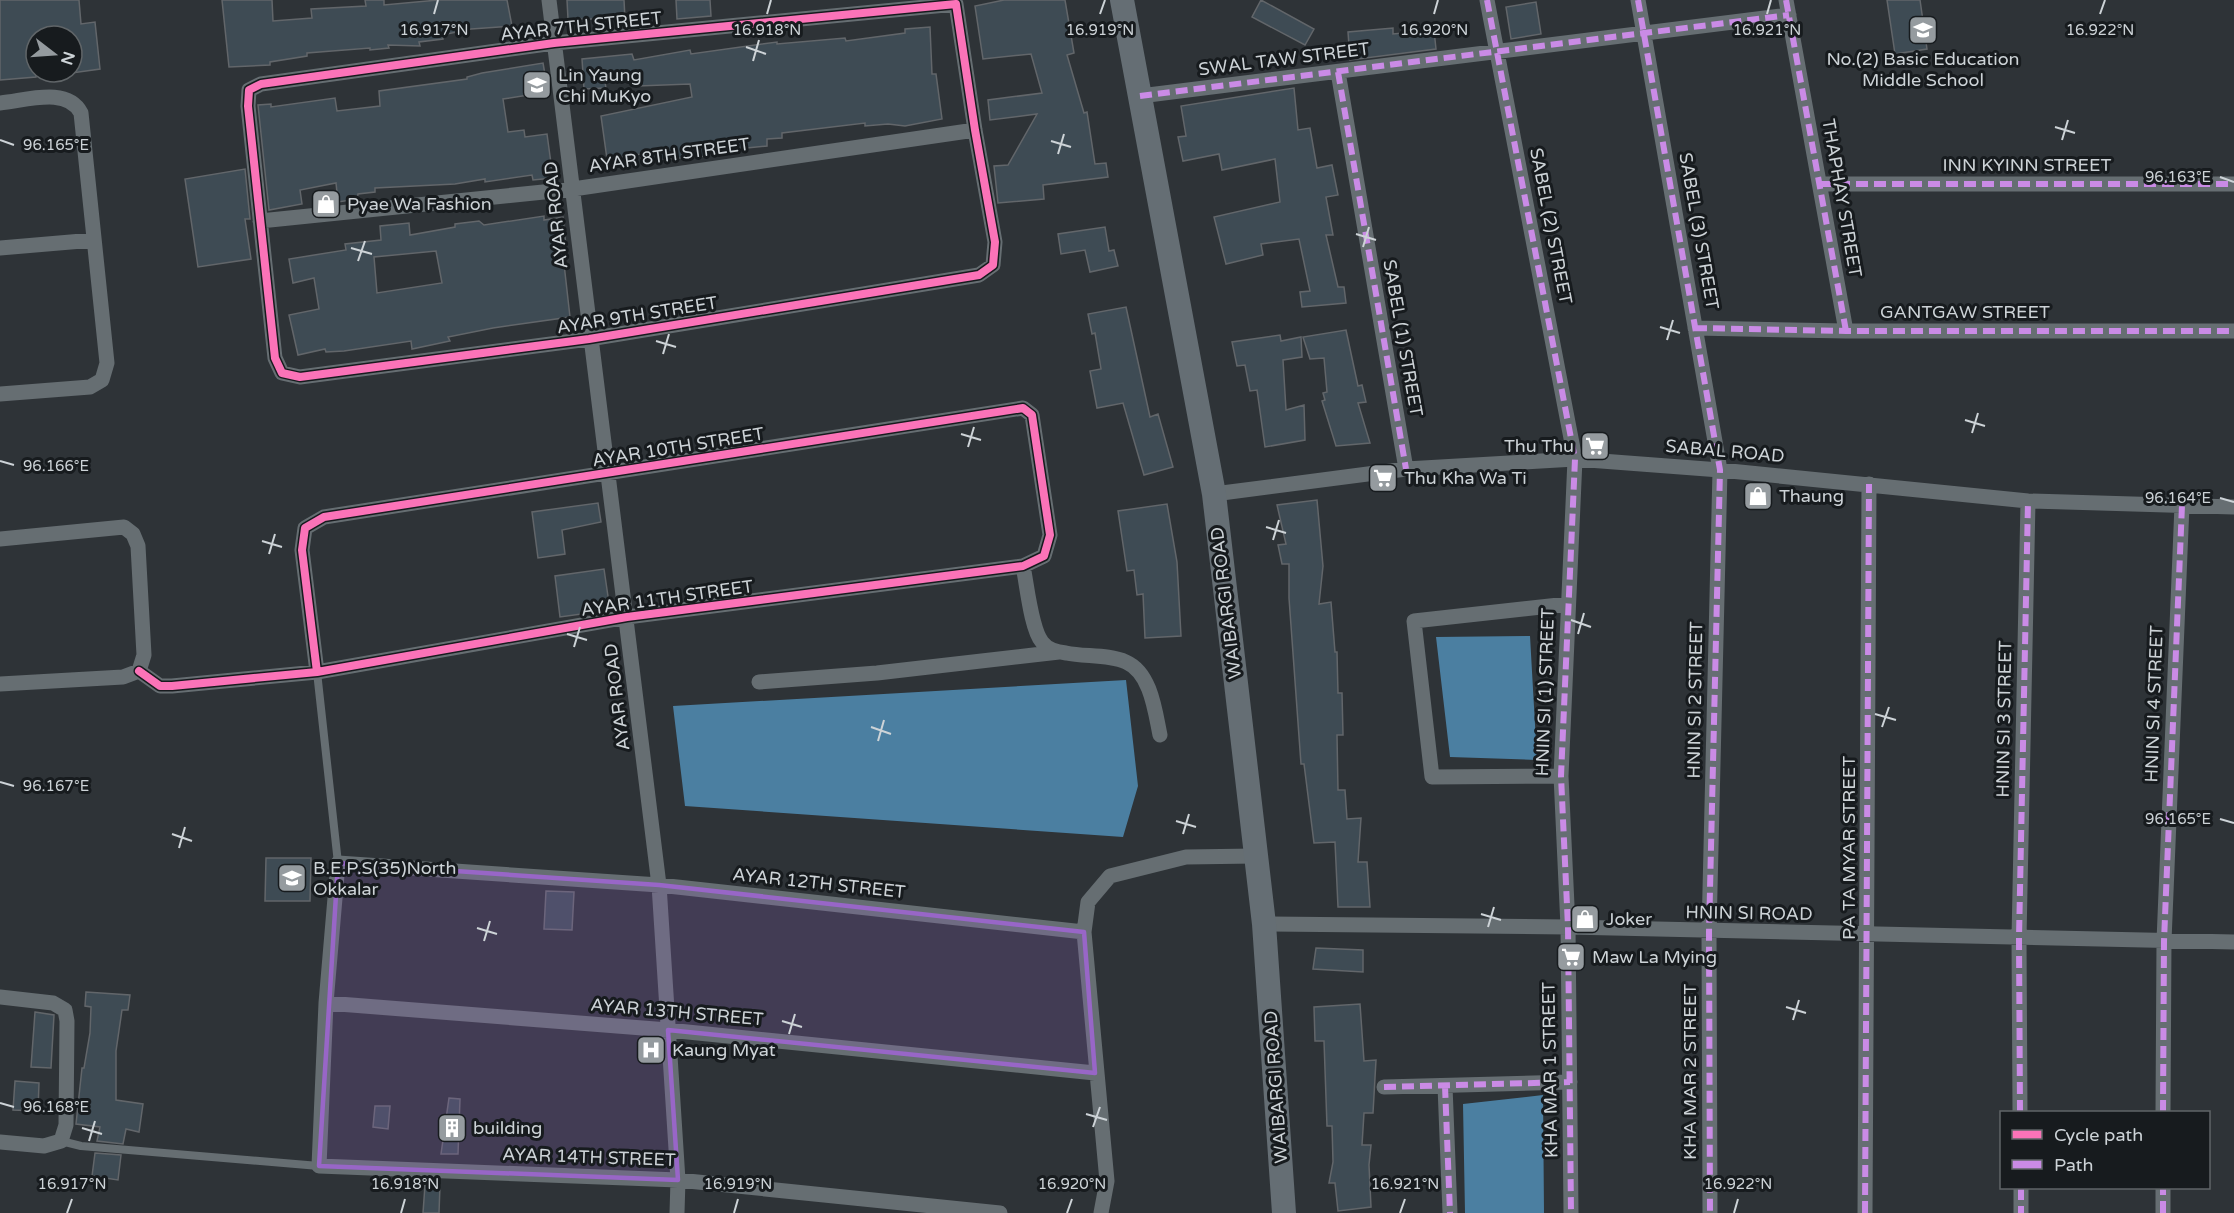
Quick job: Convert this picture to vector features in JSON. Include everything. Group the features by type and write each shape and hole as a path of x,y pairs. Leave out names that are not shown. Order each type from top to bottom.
{"main road":[{"name":"WAIBARGI ROAD","path":"1122,0 1214,494 1264,924 1284,1213"}],"street":[{"name":"AYAR ROAD","path":"549,0 589,339 609,473 659,885 678,1180 677,1213"},
{"name":"SABEL (2) STREET","path":"1487,0 1575,459"},
{"name":"SABEL (3) STREET","path":"1638,0 1720,470"},
{"name":"AYAR 7TH STREET","path":"261,221 248,106 249,90 261,84 554,43 956,4 975,130"},
{"name":"SWAL TAW STREET","path":"1140,96 1645,33 1788,8"},
{"name":"THAPHAY STREET","path":"1788,8 1846,331"},
{"name":"SABEL (1) STREET","path":"1338,72 1406,469"},
{"path":"0,104 63,97 75,103 81,113 107,363 102,380 90,387 0,394"},
{"name":"AYAR 8TH STREET","path":"261,221 573,189 975,130"},
{"name":"AYAR 9TH STREET","path":"261,221 275,358 282,374 300,377 589,339 979,275 993,265 996,242 975,130"},
{"name":"INN KYINN STREET","path":"1820,184 2234,184"},
{"path":"0,248 94,240"},
{"name":"GANTGAW STREET","path":"1695,328 1846,331 2234,331"},
{"name":"AYAR 10TH STREET","path":"317,672 302,550 305,528 324,517 1027,409 1033,420 1050,536 1044,556 1023,566"},
{"name":"SABAL ROAD","path":"1214,494 1406,469 1575,459 1720,470 2028,501 2234,507"},
{"name":"HNIN SI (1) STREET","path":"1568,927 1561,776 1575,459"},
{"name":"HNIN SI 2 STREET","path":"1709,932 1720,470"},
{"name":"PA TA MYAR STREET","path":"1865,1213 1869,484"},
{"name":"HNIN SI 3 STREET","path":"2020,1111 2019,938 2028,501"},
{"name":"HNIN SI 4 STREET","path":"2163,1111 2164,941 2182,505"},
{"path":"0,539 124,527 133,534 138,546 144,655 139,671 123,677 0,684"},
{"path":"1023,566 1035,630 1046,647 1059,652"},
{"name":"AYAR 11TH STREET","path":"139,671 160,686 317,672 627,617 1023,566"},
{"path":"1561,776 1432,777 1414,621 1568,604"},
{"path":"759,682 877,673 1059,652 1115,659 1134,668 1152,698 1160,735"},
{"path":"1102,1213 1107,1181 1095,1073 1084,932 1088,902 1110,876 1186,857 1255,856"},
{"path":"319,1166 326,1003 338,863"},
{"name":"AYAR 12TH STREET","path":"338,863 659,885 1084,932"},
{"name":"HNIN SI ROAD","path":"1264,924 1568,927 1709,932 2234,942"},
{"name":"KHA MAR 1 STREET","path":"1568,927 1571,1213"},
{"name":"KHA MAR 2 STREET","path":"1709,932 1710,1213"},
{"path":"0,997 53,1003 65,1010 67,1021 66,1125 61,1141 44,1146 0,1142"},
{"name":"AYAR 13TH STREET","path":"326,1003 668,1030 1095,1073"},
{"path":"1384,1087 1570,1082"},
{"path":"1445,1086 1450,1213"},
{"name":"AYAR 14TH STREET","path":"319,1166 678,1180 1000,1213"},
{"path":"2021,1189 2021,1213"},
{"path":"2163,1189 2163,1213"}],"lane":[{"path":"317,672 338,863"},
{"path":"61,1141 81,1146 319,1166"}],"highlighted area":[{"path":"338,863 659,885 1084,932 1095,1073 668,1030 678,1180 319,1166"}],"water":[{"path":"1530,636 1537,760 1450,757 1436,637"},
{"path":"1126,680 1138,786 1123,837 685,806 673,706"},
{"path":"1543,1095 1544,1213 1465,1213 1463,1104"}],"building":[{"path":"0,0 79,0 81,24 24,24 24,78 0,80"},
{"path":"222,0 272,0 273,21 312,18 311,9 366,6 365,0 384,0 384,5 438,0 507,0 512,26 471,29 442,35 443,39 419,42 420,46 388,45 389,48 370,50 370,48 307,53 307,56 270,62 270,65 229,67"},
{"path":"567,0 624,0 625,19 568,19"},
{"path":"676,0 710,0 711,16 677,19"},
{"path":"1004,0 1065,0 1074,53 1067,55 1084,113 1087,112 1095,164 1106,163 1108,177 1043,185 1044,199 998,203 994,166 1008,165 1037,114 990,120 988,100 1042,93 1031,54 983,59 975,6"},
{"path":"1261,0 1314,29 1305,45 1252,17"},
{"path":"1887,0 1920,0 1927,49 1895,54"},
{"path":"1536,2 1541,34 1511,39 1506,7"},
{"path":"95,22 100,69 84,71 84,24 81,24"},
{"path":"930,27 932,74 936,74 942,119 905,126 888,124 865,126 865,123 782,133 782,138 767,139 767,146 707,152 707,156 641,161 641,154 607,159 601,116 692,97 690,84 638,86 637,77 605,82 606,88 584,89 582,59 632,54 634,60 690,50 691,54 777,42 777,44 845,38 846,41 905,33 905,29"},
{"path":"1393,28 1393,34 1434,30 1436,49 1350,60 1348,32"},
{"path":"543,63 548,92 503,99 508,132 524,130 525,137 547,134 553,178 533,180 532,175 485,182 485,179 455,184 375,188 375,192 358,194 357,199 338,202 336,183 300,190 302,204 269,210 258,105 271,104 271,107 335,98 337,111 380,106 379,91 467,79 467,77 482,73"},
{"path":"1294,88 1298,130 1310,128 1317,168 1332,165 1338,195 1326,197 1333,235 1326,235 1338,287 1344,287 1346,303 1302,307 1300,292 1310,291 1299,239 1261,244 1263,255 1226,264 1214,217 1280,202 1275,159 1222,170 1219,154 1183,161 1178,137 1186,136 1181,106"},
{"path":"245,169 250,219 245,219 251,259 198,267 185,179"},
{"path":"544,216 544,220 563,217 566,246 562,246 570,317 448,337 450,341 412,349 411,341 344,351 326,352 325,349 298,355 289,315 319,309 314,278 293,283 289,259 346,250 345,244 381,240 380,226 409,223 410,235 455,227 455,224 479,221 484,225","holes":["436,251 442,283 377,293 374,257"]},
{"path":"1105,227 1109,251 1114,250 1118,266 1090,272 1085,250 1061,254 1058,234"},
{"path":"1126,307 1150,417 1158,414 1173,467 1144,475 1123,403 1097,408 1090,371 1101,369 1095,333 1092,334 1088,314"},
{"path":"1346,330 1358,386 1362,385 1366,402 1358,403 1370,443 1336,446 1322,401 1325,400 1323,393 1327,392 1324,358 1310,359 1303,337"},
{"path":"1280,335 1281,341 1301,337 1302,357 1283,360 1286,410 1304,405 1305,440 1265,447 1257,390 1250,391 1245,365 1237,366 1232,342"},
{"path":"1317,500 1323,566 1319,604 1331,602 1335,652 1337,652 1338,693 1342,693 1343,735 1337,735 1338,790 1345,790 1347,819 1361,818 1358,862 1367,862 1370,907 1338,907 1335,842 1314,843 1304,764 1301,764 1289,598 1289,564 1282,564 1278,545 1286,544 1277,505"},
{"path":"598,503 601,522 562,530 565,554 538,558 532,512"},
{"path":"1167,504 1177,562 1181,636 1145,638 1143,594 1137,595 1134,570 1127,571 1118,511"},
{"path":"604,569 610,610 560,617 555,576"},
{"name":"B.E.P.S(35)North Okkalar","path":"266,858 311,858 310,901 265,901"},
{"path":"546,891 574,892 572,930 544,929"},
{"path":"1316,948 1363,950 1363,972 1313,969"},
{"path":"86,992 130,995 128,1010 122,1010 116,1051 116,1100 143,1104 139,1132 126,1129 123,1144 97,1141 100,1127 76,1124 82,1068 84,1068 90,1033 91,1007 85,1006"},
{"path":"1360,1004 1364,1061 1376,1060 1373,1113 1364,1113 1362,1145 1371,1145 1369,1165 1371,1207 1338,1211 1335,1183 1329,1183 1333,1162 1332,1126 1327,1126 1324,1041 1315,1041 1314,1007"},
{"path":"35,1012 54,1015 51,1068 31,1067"},
{"path":"15,1081 39,1083 38,1111 13,1110"},
{"name":"building","path":"449,1098 460,1099 458,1154 441,1154"},
{"path":"375,1106 390,1106 388,1129 373,1127"},
{"path":"95,1153 121,1155 118,1180 92,1176"},
{"path":"425,1185 440,1185 439,1213 423,1213"}],"marked path":[{"path":"1487,0 1575,459 1561,776 1568,927 1571,1213"},
{"path":"1638,0 1720,470 1709,932 1710,1213"},
{"path":"1786,0 1846,331"},
{"path":"1140,96 1789,15"},
{"path":"1338,72 1406,469"},
{"path":"1820,184 2234,184"},
{"path":"1695,328 1846,331 2234,331"},
{"path":"1865,1213 1869,484"},
{"path":"2020,1111 2019,938 2028,501"},
{"path":"2163,1111 2164,941 2182,505"},
{"path":"1384,1087 1570,1082"},
{"path":"1445,1086 1450,1213"},
{"path":"2021,1189 2021,1213"},
{"path":"2163,1189 2163,1213"}],"cycle path":[{"path":"956,4 995,242 993,265 979,275 589,339 300,377 282,373 275,358 248,106 249,90 261,84 554,43 956,4"},
{"path":"139,671 160,686 317,672 627,617 1023,566 1044,556 1050,535 1032,415 1023,408 324,517 305,528 302,550 317,672"}],"place":[{"name":"No.(2) Basic Education Middle School","path":"1923,30"},
{"name":"Lin Yaung Chi MuKyo","path":"537,85"},
{"name":"Pyae Wa Fashion","path":"326,204"},
{"name":"Thu Thu","path":"1595,446"},
{"name":"Thu Kha Wa Ti","path":"1383,478"},
{"name":"Thaung","path":"1758,496"},
{"name":"B.E.P.S(35)North Okkalar","path":"292,878"},
{"name":"Joker","path":"1585,919"},
{"name":"Maw La Mying","path":"1571,957"},
{"name":"Kaung Myat","path":"651,1050"},
{"name":"building","path":"452,1128"}]}
